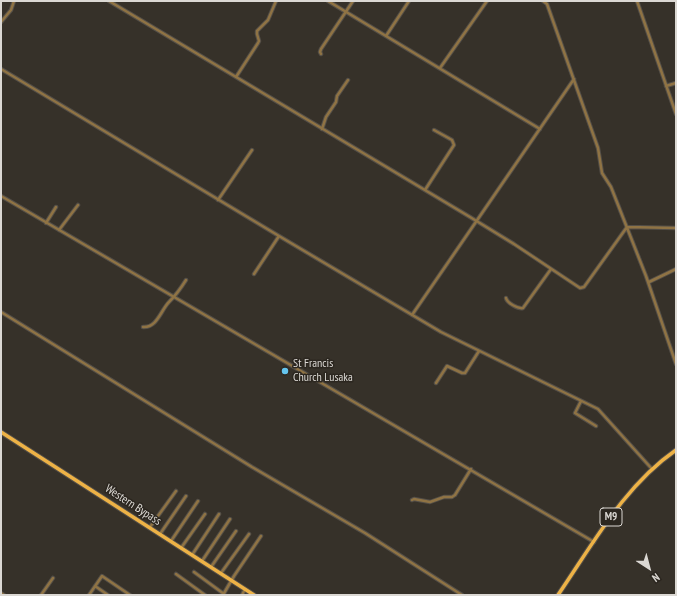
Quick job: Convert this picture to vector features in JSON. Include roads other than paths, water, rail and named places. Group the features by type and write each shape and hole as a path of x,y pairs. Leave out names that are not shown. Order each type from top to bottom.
{"main road":[{"name":"Western Bypass","path":"1,432 254,595"},
{"name":"M9","path":"558,595 623,501 652,468 676,450"}],"street":[{"path":"1,22 10,10 14,1"},
{"path":"109,1 514,244 580,288 583,288 627,227"},
{"path":"236,77 258,43 259,41 256,34 257,30 268,20 276,1"},
{"path":"328,1 540,129"},
{"path":"321,54 321,49 353,1"},
{"path":"386,36 409,1"},
{"path":"440,68 487,1"},
{"path":"542,1 547,2 598,148 602,173 611,187 649,282 676,364"},
{"path":"637,1 676,114"},
{"path":"1,69 441,332 581,401 601,413 652,468"},
{"path":"412,315 574,79"},
{"path":"322,129 326,117 336,102 337,96 348,80"},
{"path":"666,86 676,83"},
{"path":"425,190 454,145 452,140 434,130"},
{"path":"218,200 252,150"},
{"path":"1,196 594,542"},
{"path":"59,230 78,205"},
{"path":"46,223 56,207"},
{"path":"627,227 676,228"},
{"path":"254,274 280,236"},
{"path":"506,298 508,302 520,309 524,308 551,269"},
{"path":"649,282 676,269"},
{"path":"143,327 148,327 154,322 168,303 175,297 186,280"},
{"path":"1,312 258,470 365,533 462,595"},
{"path":"436,383 447,366 464,373 479,351"},
{"path":"581,401 575,413 596,426"},
{"path":"412,500 430,502 444,497 452,498 471,469"},
{"path":"150,528 176,491"},
{"path":"160,534 186,496"},
{"path":"171,541 198,501"},
{"path":"181,548 205,514"},
{"path":"192,555 219,514"},
{"path":"202,561 230,519"},
{"path":"211,567 236,531"},
{"path":"221,574 249,534"},
{"path":"194,572 224,594 231,580 261,536"},
{"path":"176,574 205,595"},
{"path":"89,595 102,576 130,595"},
{"path":"41,595 53,578"},
{"path":"95,586 108,595"},
{"path":"242,595 245,589"}],"place":[{"name":"St Francis Church Lusaka","path":"285,371"}]}
